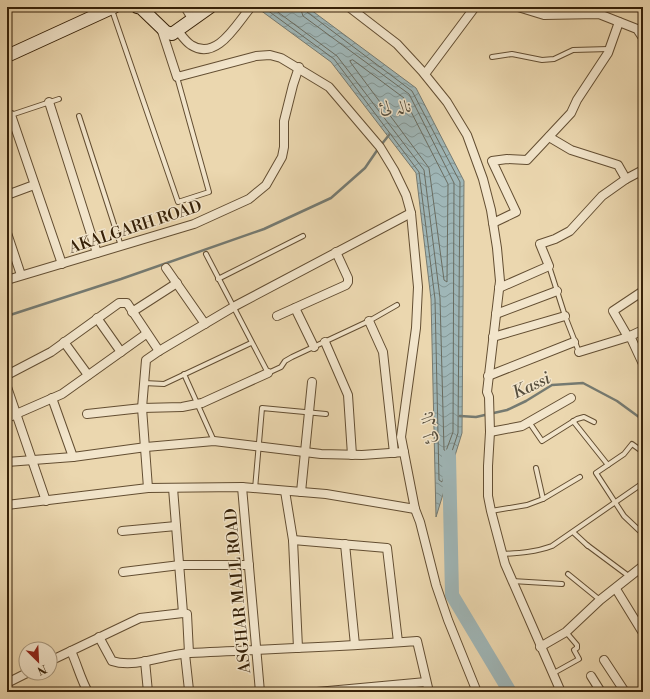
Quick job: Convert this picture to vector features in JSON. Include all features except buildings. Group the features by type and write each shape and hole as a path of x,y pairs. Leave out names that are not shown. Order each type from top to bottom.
{"street":[{"path":"137,7 141,8 166,32 172,34 208,8"},
{"path":"185,7 193,20"},
{"path":"178,31 191,45 202,50 215,48 222,42 251,7"},
{"path":"425,74 475,7"},
{"path":"518,7 544,15 599,14 637,29 643,38"},
{"path":"7,56 113,8"},
{"path":"352,8 397,44 425,74 447,102 467,135 483,179 497,248 499,288 487,392 489,397 490,432 488,496 503,554 512,581 561,692"},
{"path":"493,223 516,212 492,161 507,158 528,160 571,113 577,100 610,49 619,22"},
{"path":"160,25 177,77 256,56 270,55 281,58 299,67 329,87 380,147 394,170 406,195 411,214 418,287 416,328 401,437 415,509 420,522 429,562 445,613 477,692"},
{"name":"AKALGARH ROAD","path":"7,280 194,224 249,199 266,185 282,157 284,147 284,121 292,85 299,67"},
{"path":"49,102 97,253"},
{"path":"9,116 62,264"},
{"path":"549,137 572,150 618,165 626,179"},
{"path":"499,288 549,266 540,244 555,239 570,231 602,196 626,179 643,170"},
{"path":"7,195 34,185"},
{"path":"148,488 142,408 146,360 233,308 336,252 411,214"},
{"path":"7,233 21,275"},
{"path":"277,316 346,285 348,278 336,252"},
{"path":"166,268 205,324"},
{"path":"132,312 177,283"},
{"path":"496,314 557,291"},
{"path":"643,291 613,311 643,364"},
{"path":"7,375 51,352 119,303 127,303 146,334 159,351"},
{"path":"295,308 314,347"},
{"path":"493,337 565,316"},
{"path":"97,318 121,352"},
{"path":"370,321 384,352 394,453"},
{"path":"579,352 629,337 643,330"},
{"path":"7,418 62,394 146,334"},
{"path":"64,342 88,375"},
{"path":"325,342 348,395 352,455"},
{"path":"488,376 574,342"},
{"path":"87,414 142,408 182,407 197,404 268,373"},
{"path":"301,492 312,382"},
{"path":"7,387 46,501"},
{"path":"52,398 73,457"},
{"path":"490,432 522,426 570,398"},
{"path":"7,462 73,457 146,447 214,441 306,452 352,455 404,452"},
{"path":"7,505 148,488 242,487 326,494 415,509"},
{"name":"ASGHAR MALL ROAD","path":"242,487 260,692"},
{"path":"174,488 183,613"},
{"path":"285,491 293,540 298,648"},
{"path":"122,530 176,526"},
{"path":"293,540 387,548 398,642"},
{"path":"344,544 355,645"},
{"path":"124,572 180,565 249,565"},
{"path":"540,647 566,632 600,600 616,589 643,566"},
{"path":"616,589 643,633"},
{"path":"58,657 140,618 183,613 187,614 189,690"},
{"path":"99,637 112,661 120,662 145,661 187,653 355,645 417,640 429,692"},
{"path":"71,651 81,673 82,683 88,692"},
{"path":"604,660 625,692"},
{"path":"145,661 148,692"},
{"path":"591,676 602,692"},
{"path":"7,683 18,677"},
{"path":"318,692 381,689 426,682"}],"lane":[{"path":"113,8 178,202 209,192 177,77"},
{"path":"492,57 512,54 542,60 554,59 573,50 610,49"},
{"path":"9,116 59,99"},
{"path":"79,116 121,246"},
{"path":"218,279 303,236"},
{"path":"206,254 268,373 281,367 285,361 292,357 370,321 397,305"},
{"path":"549,266 574,342 579,352"},
{"path":"144,383 164,384 252,343"},
{"path":"184,374 214,441"},
{"path":"255,489 260,446 262,408 326,414"},
{"path":"530,422 542,441 573,421 584,417 594,422"},
{"path":"573,421 608,465"},
{"path":"643,452 632,444 624,454 596,473 624,516 643,534"},
{"path":"536,468 543,499"},
{"path":"491,511 527,505 543,499 580,476"},
{"path":"503,554 541,550 552,546 574,533 643,483"},
{"path":"574,533 587,545 630,577"},
{"path":"568,574 600,600"},
{"path":"512,581 562,584"},
{"path":"552,674 579,658 574,650 577,648 577,645 566,632"}],"water":[{"name":"نالہ لئ","path":"256,7 307,7 416,88 464,181 462,433 436,517 431,299 416,173 331,62"}],"waterway":[{"path":"381,145 389,135"},
{"path":"7,316 121,279 264,229 331,198 365,168 378,149"},
{"name":"Kassi","path":"460,416 476,417 507,410 526,401 552,385 583,383 617,401 643,420"},
{"name":"نالہ لئ","path":"449,456 452,595 510,692"}]}
